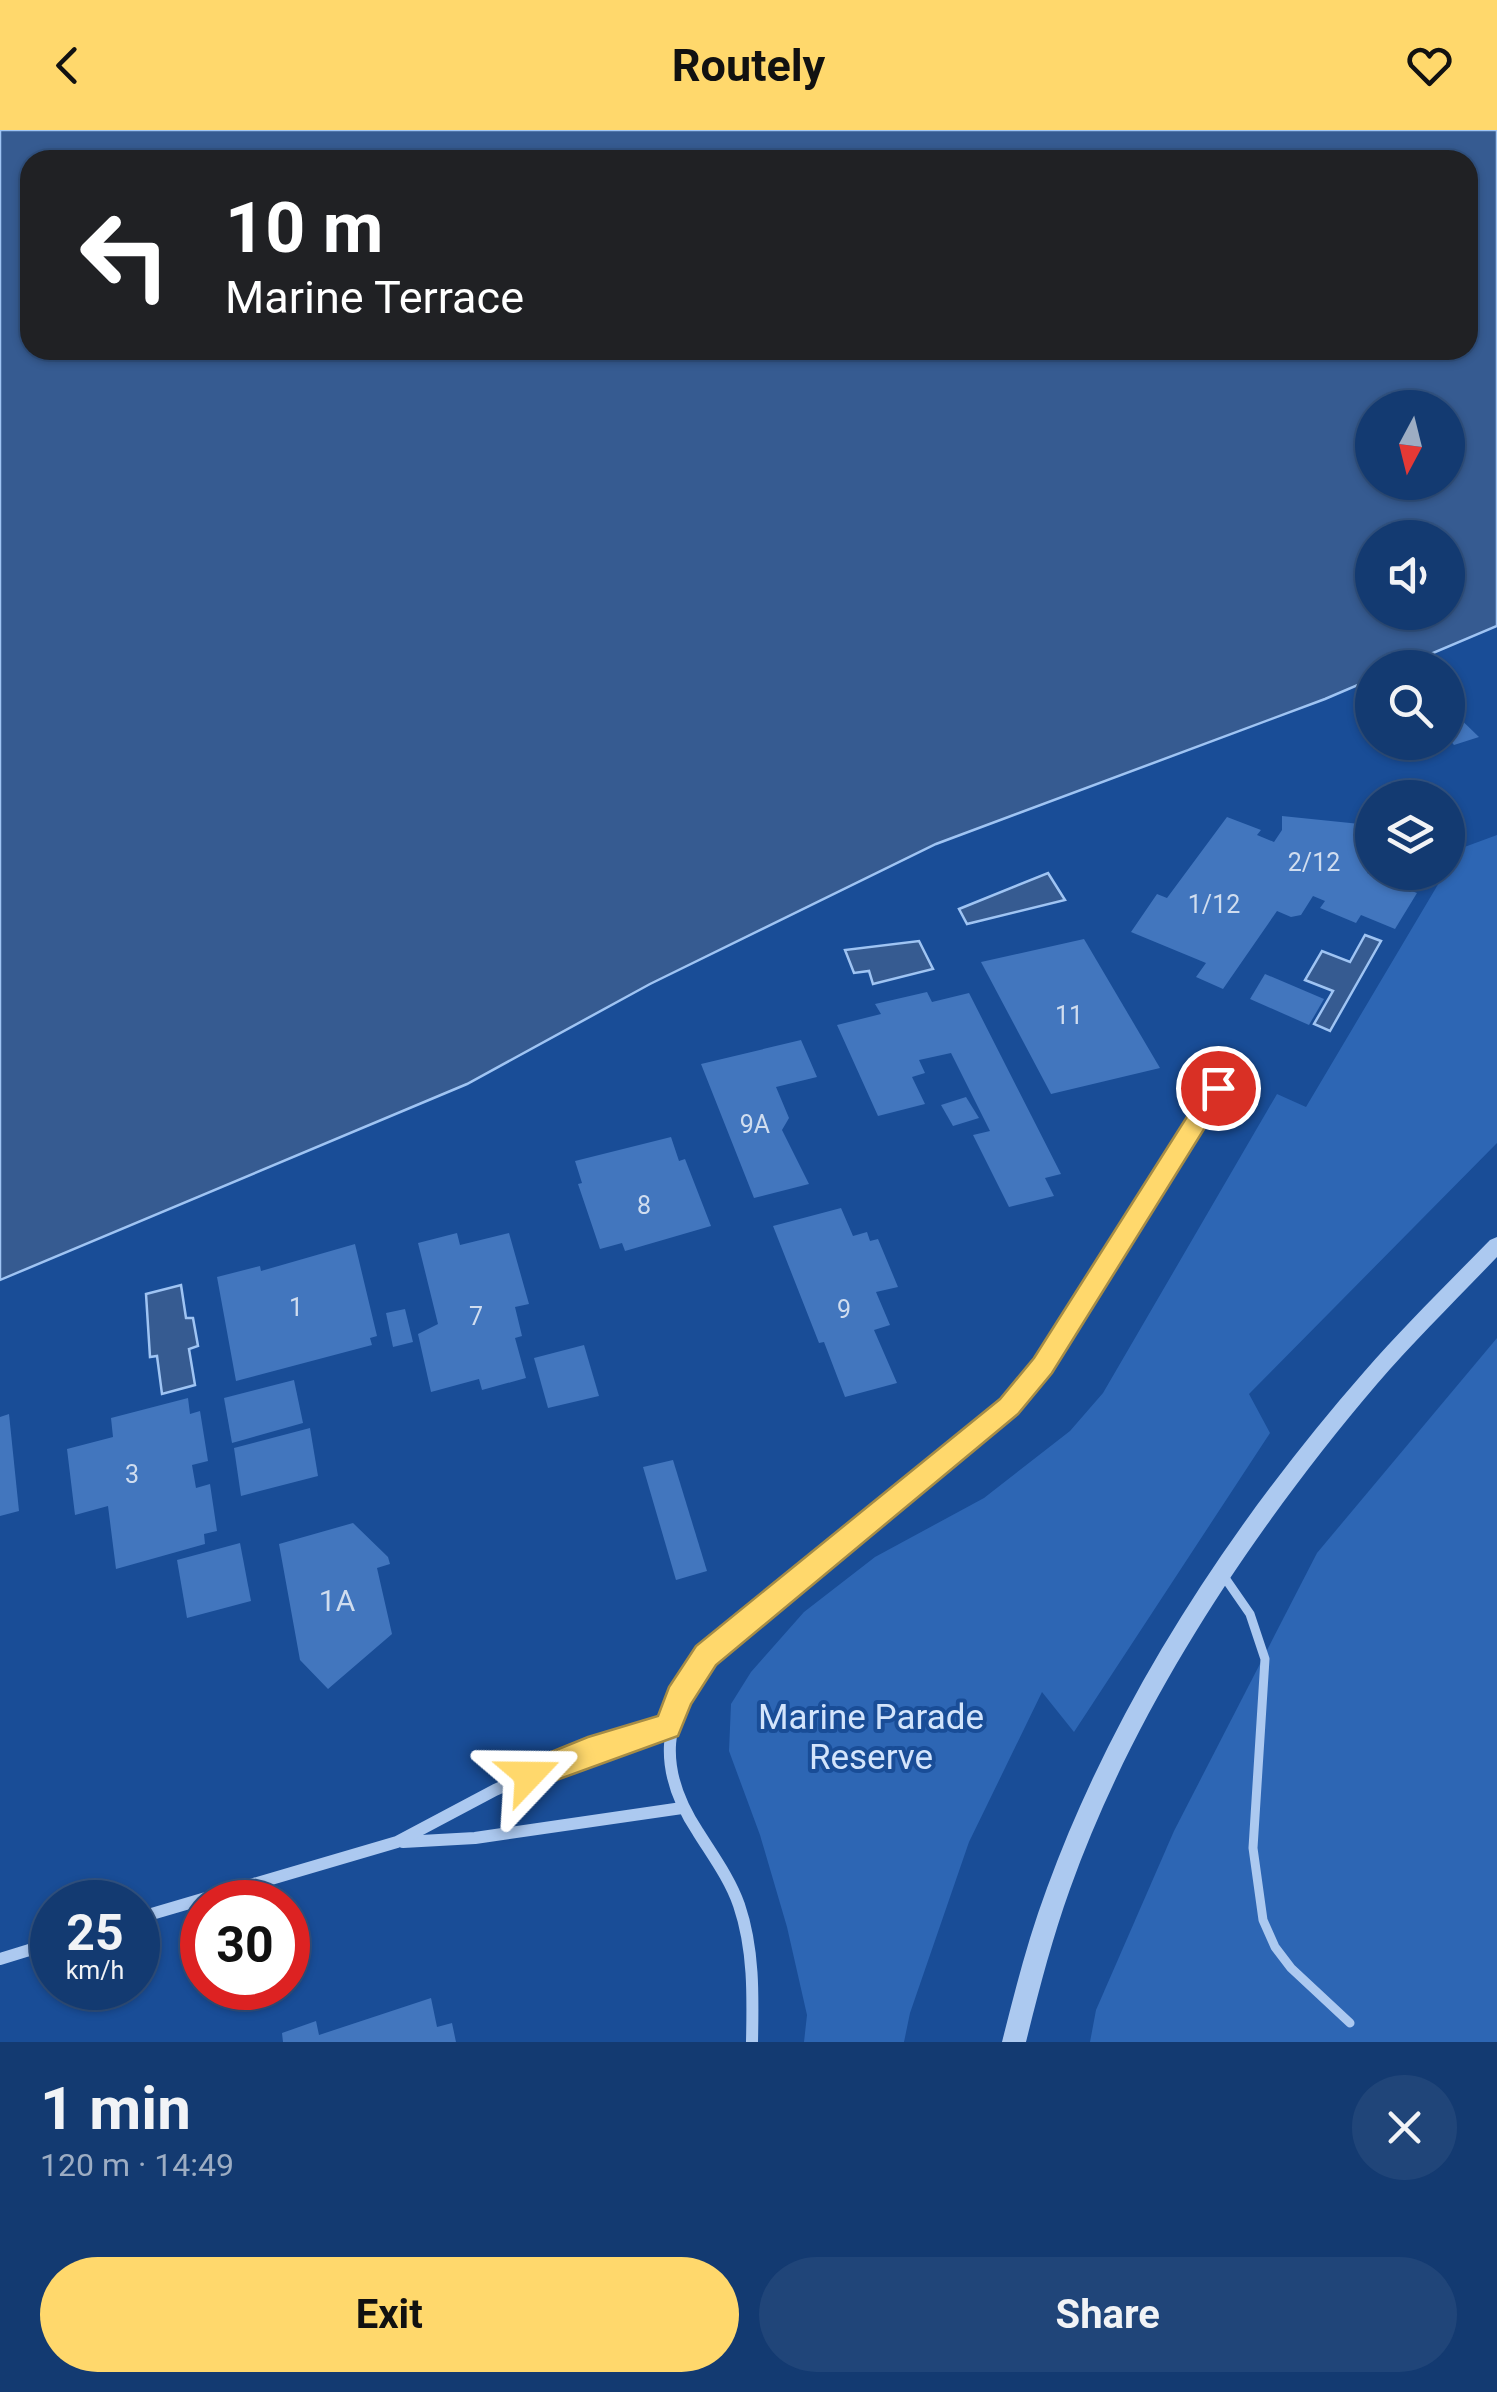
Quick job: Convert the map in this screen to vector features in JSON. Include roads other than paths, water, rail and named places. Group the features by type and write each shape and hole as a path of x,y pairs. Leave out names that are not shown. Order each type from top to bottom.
{"street":[{"path":"752,2042 751,1958 739,1904 725,1872 682,1808 673,1777 668,1726 679,1697 706,1656 1009,1406 1043,1366 1218,1088"},
{"path":"1014,2042 1025,1990 1056,1890 1143,1704 1220,1573 1380,1367 1497,1245"},
{"path":"160,1912 398,1842 495,1790 563,1760 668,1726"},
{"path":"398,1842 475,1838 682,1808"},
{"path":"0,1959 30,1950"}],"lane":[{"path":"1220,1573 1247,1604 1260,1630 1264,1659 1254,1859 1261,1917 1274,1946 1350,2023"}],"park label":[{"name":"Marine Parade Reserve","path":"871,1737"}]}
